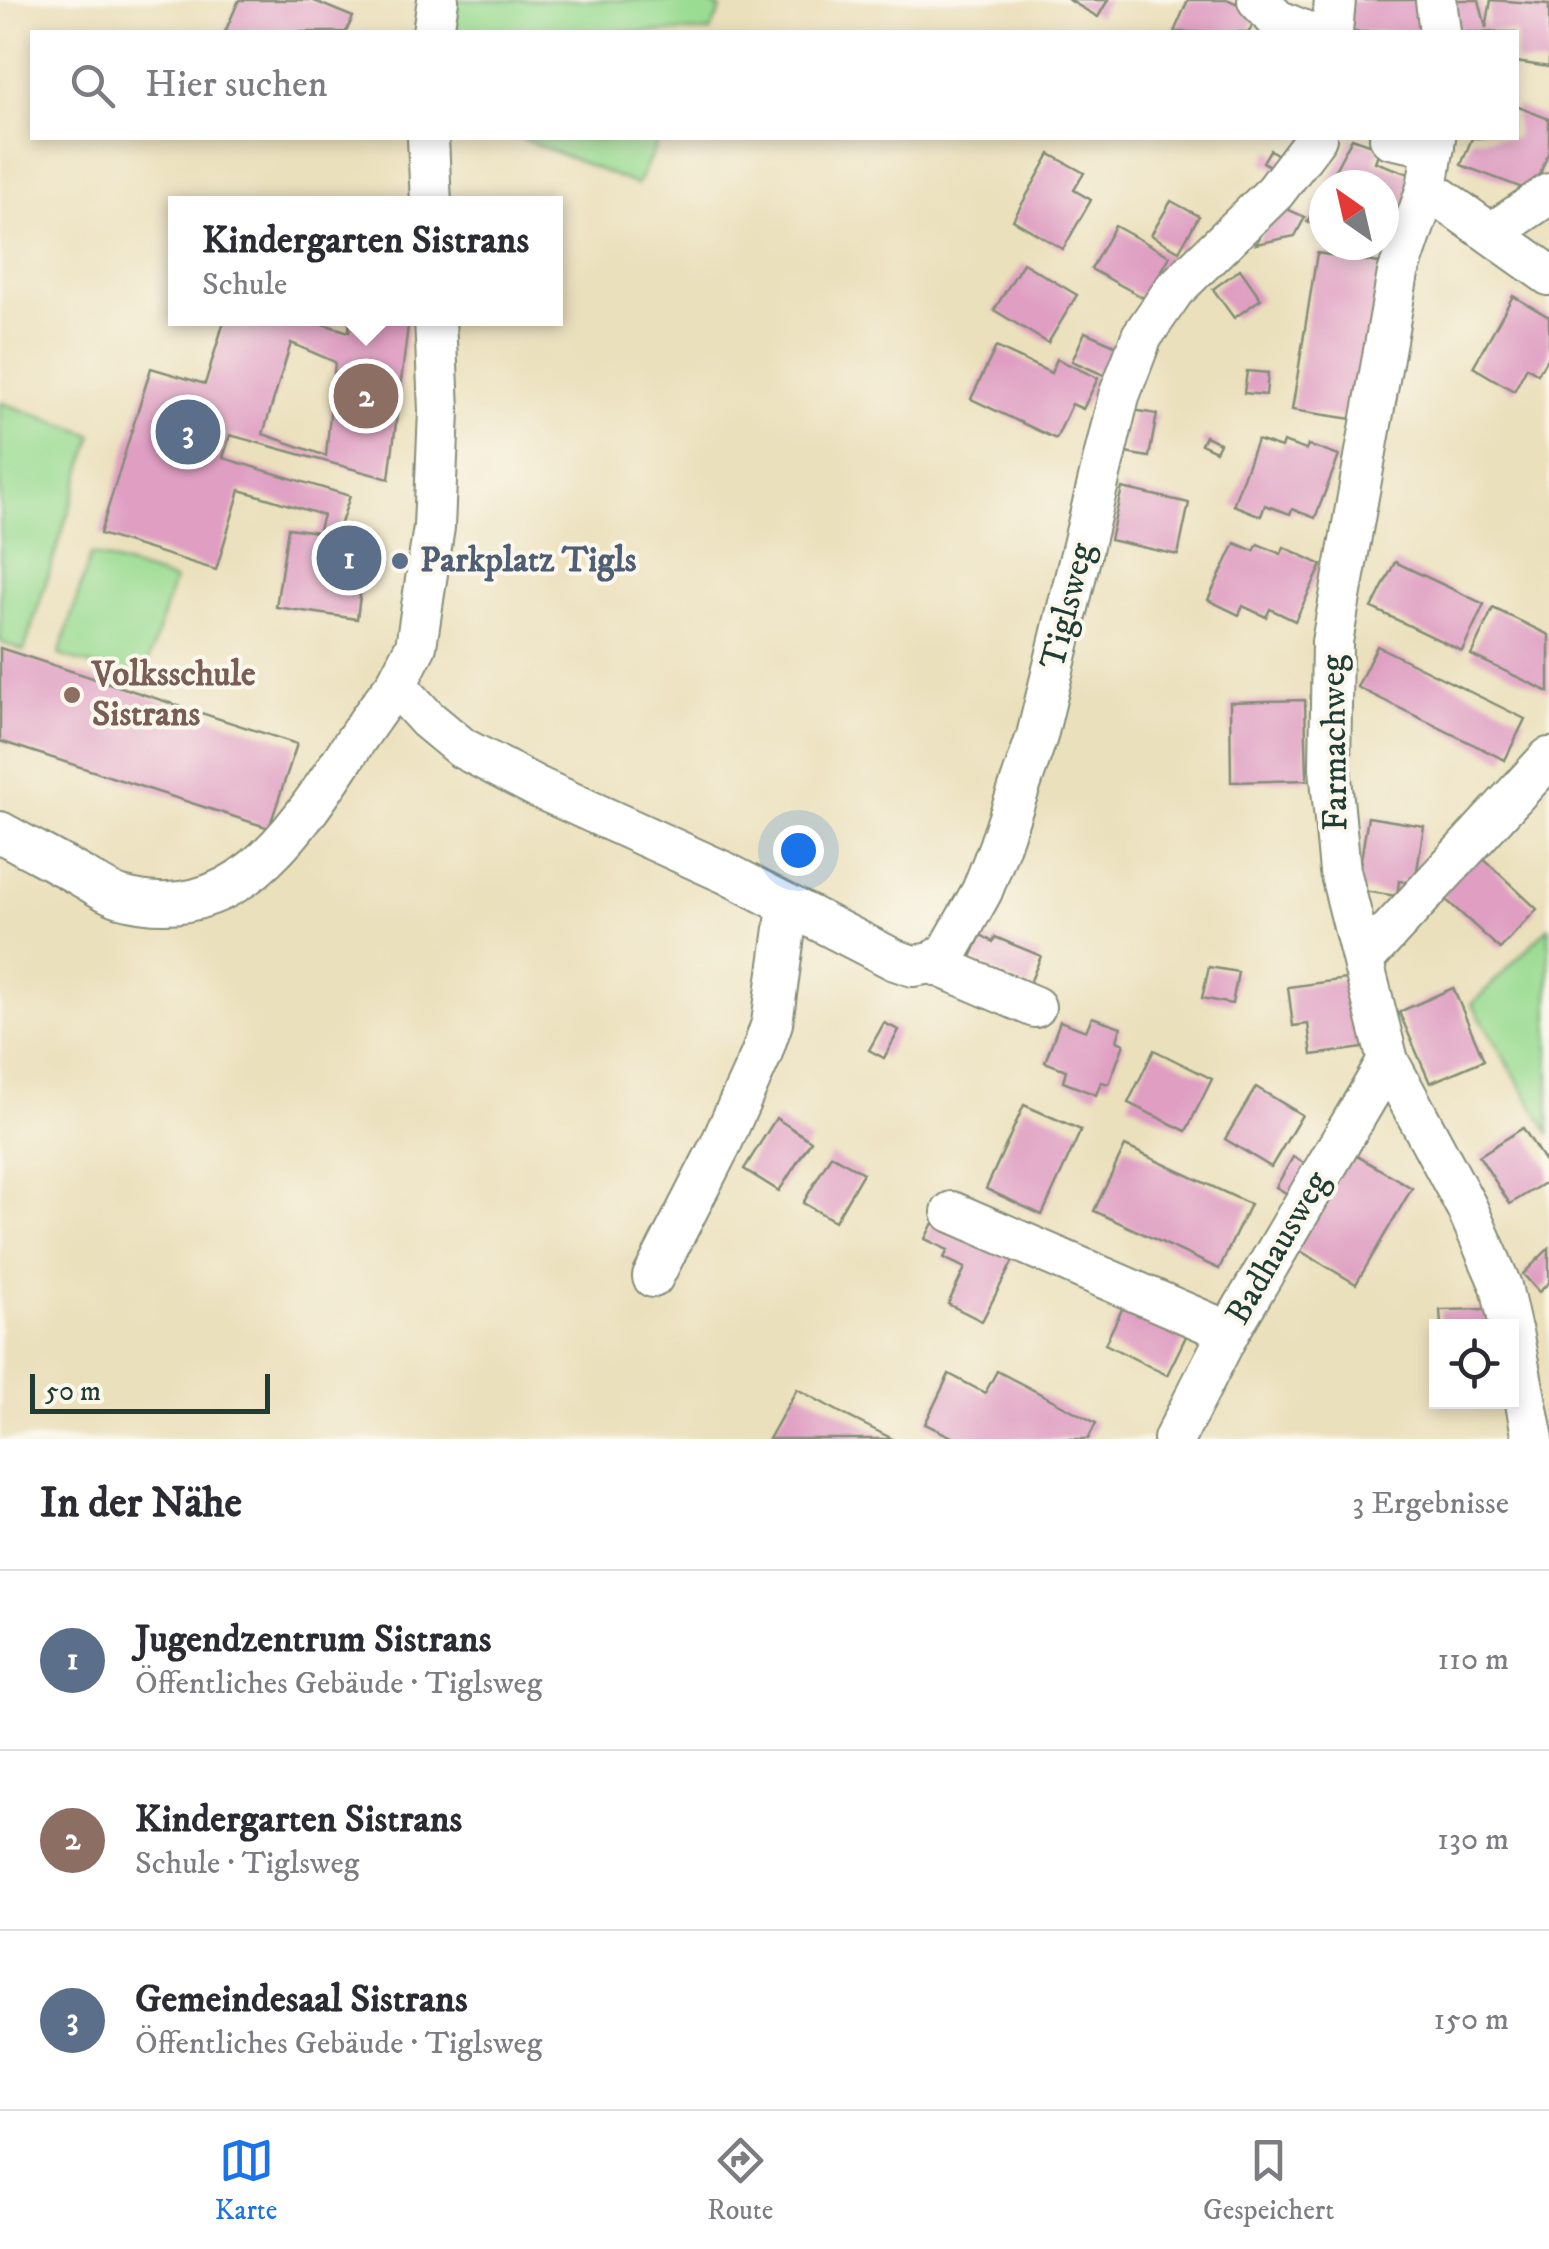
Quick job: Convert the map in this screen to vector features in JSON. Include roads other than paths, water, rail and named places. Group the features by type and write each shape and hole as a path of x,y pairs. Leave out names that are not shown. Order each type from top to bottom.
{"street":[{"path":"433,30 438,0"},
{"path":"1258,0 1278,20 1301,30"},
{"path":"1332,30 1335,0"},
{"path":"1436,0 1440,30"},
{"path":"428,140 430,196"},
{"name":"Tiglsweg","path":"932,963 948,952 982,891 1037,736 1119,396 1142,336 1174,290 1274,192 1314,140"},
{"name":"Farmachweg","path":"1434,142 1427,188 1398,274 1332,642 1330,768 1343,886 1388,1060 1468,1208 1501,1286 1508,1319"},
{"path":"1427,188 1549,275"},
{"path":"1492,233 1549,194"},
{"path":"0,832 118,896 166,902 219,892 241,880 282,844 372,713 396,685 416,646 434,527 439,411 435,326"},
{"path":"396,685 427,719 462,748 539,788 726,874 896,960 914,966 932,963 1035,1006"},
{"path":"1363,960 1549,758"},
{"path":"653,1277 761,1055 772,1023 788,907"},
{"name":"Badhausweg","path":"1174,1439 1229,1332 1388,1060"},
{"path":"952,1212 1229,1332"},
{"name":"Farmachweg","path":"1519,1370 1533,1439"}],"place":[{"name":"Kindergarten Sistrans","path":"366,396"},
{"name":"Gemeindesaal Sistrans","path":"188,432"},
{"name":"Jugendzentrum Sistrans","path":"349,558"},
{"name":"Parkplatz Tigls","path":"400,561"},
{"name":"Volksschule Sistrans","path":"72,695"}]}
